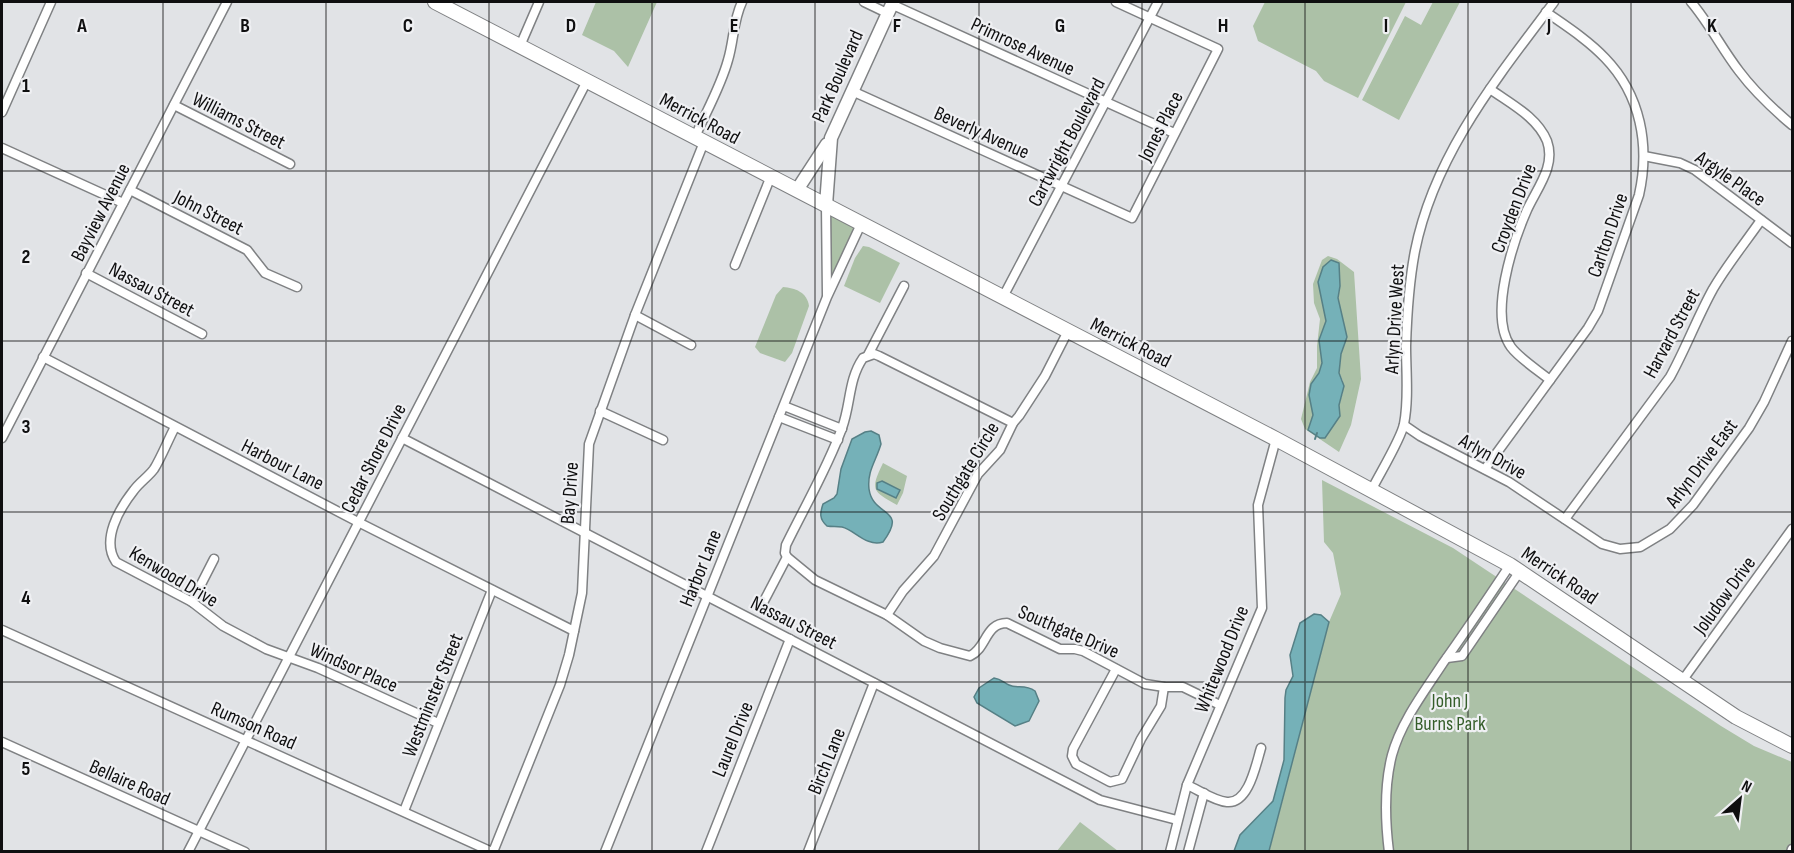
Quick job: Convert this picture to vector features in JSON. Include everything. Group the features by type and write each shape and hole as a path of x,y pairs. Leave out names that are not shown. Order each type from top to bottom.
{"main road":[{"name":"Merrick Road","path":"435,2 1372,489 1515,568 1736,717 1792,746"},
{"name":"Park Boulevard","path":"826,205 831,138 890,6"},
{"path":"797,190 831,138"}],"street":[{"path":"2,112 51,2"},
{"name":"Bayview Avenue","path":"2,438 228,2"},
{"path":"520,46 539,2"},
{"name":"Bay Drive","path":"492,852 560,685 574,631 582,593 583,531 589,444 725,70 733,28 742,2"},
{"name":"Primrose Avenue","path":"864,2 890,6 1174,133"},
{"path":"1116,2 1150,17"},
{"name":"Cartwright Boulevard","path":"1003,297 1158,2"},
{"name":"Arlyn Drive West","path":"1372,489 1404,425 1408,299 1416,247 1428,202 1447,159 1471,115 1554,2"},
{"path":"1690,2 1739,71 1760,95 1792,125"},
{"name":"Carlton Drive","path":"1485,469 1598,311 1639,195 1644,156 1639,119 1626,85 1604,56 1546,12"},
{"name":"Jones Place","path":"1132,218 1218,49 1150,17"},
{"name":"Cedar Shore Drive","path":"188,852 587,81"},
{"name":"Croyden Drive","path":"1491,89 1534,120 1547,143 1550,154 1549,166 1527,211 1506,275 1502,319 1503,332 1511,348 1550,380"},
{"name":"Beverly Avenue","path":"852,91 1132,218"},
{"name":"Williams Street","path":"174,105 290,164"},
{"path":"2,148 123,202"},
{"name":"Argyle Place","path":"1644,156 1688,166 1792,243"},
{"path":"735,265 771,176"},
{"name":"John Street","path":"130,189 247,250 265,273 297,287"},
{"name":"Harbor Lane","path":"826,205 827,297"},
{"name":"Harvard Street","path":"1565,519 1670,377 1713,289 1761,220"},
{"name":"Harbor Lane","path":"605,852 827,297 861,224"},
{"name":"Nassau Street","path":"86,273 202,334"},
{"path":"887,615 815,580 785,553 786,545 838,440 848,413 853,376 863,358 868,355 904,286"},
{"path":"635,315 692,345"},
{"name":"Southgate Circle","path":"887,615 903,591 934,556 978,474 999,450 1013,423 1045,376 1068,331"},
{"name":"Arlyn Drive East","path":"1565,519 1602,544 1620,549 1640,547 1670,529 1693,505 1749,428 1764,402 1792,341"},
{"name":"Southgate Circle","path":"868,355 879,356 1013,423"},
{"name":"Harbour Lane","path":"43,357 358,522 574,631"},
{"path":"784,406 842,429"},
{"path":"600,411 663,440"},
{"path":"779,417 838,440"},
{"name":"Arlyn Drive","path":"1404,425 1509,482 1565,519"},
{"name":"Kenwood Drive","path":"175,427 153,470 134,490 117,518 111,531 110,553 116,562 192,602 223,626 266,649 288,657"},
{"name":"Nassau Street","path":"402,438 1101,800 1177,820"},
{"name":"Whitewood Drive","path":"1170,852 1187,785 1262,608 1258,505 1276,439"},
{"name":"Joludow Drive","path":"1682,681 1792,529"},
{"path":"764,601 787,557"},
{"path":"192,602 214,559"},
{"path":"1389,852 1386,794 1392,756 1404,724 1447,658 1515,568"},
{"name":"Westminster Street","path":"404,811 492,590"},
{"name":"Southgate Drive","path":"887,615 924,641 965,656 970,656 978,650 990,629 1007,622 1060,649 1083,651 1145,684 1183,687 1221,705"},
{"name":"Rumson Road","path":"2,630 492,852"},
{"name":"Laurel Drive","path":"706,852 790,639"},
{"name":"Windsor Place","path":"288,657 438,723"},
{"path":"1116,669 1073,749 1072,756 1076,764 1110,782 1122,779 1124,776 1141,739 1161,706 1164,687"},
{"name":"Birch Lane","path":"808,852 874,682"},
{"name":"Bellaire Road","path":"2,742 245,852"},
{"path":"1187,785 1228,802 1235,801 1251,782 1261,748"},
{"path":"1188,852 1204,793"}],"green space":[{"path":"596,2 657,2 628,67 614,51 582,35"},
{"path":"1265,2 1406,2 1358,98 1324,81 1316,71 1258,41 1253,26"},
{"path":"1433,2 1460,2 1399,120 1362,100 1405,16 1421,25"},
{"path":"827,207 860,224 828,294"},
{"path":"863,246 900,263 880,303 844,286 855,258"},
{"path":"1328,256 1337,259 1354,272 1361,379 1351,425 1339,452 1305,429 1301,419 1310,382 1317,368 1320,319 1314,303 1313,284 1322,260","holes":["1339,263 1338,298 1347,337 1341,354 1339,373 1343,381 1343,392 1339,405 1340,416 1327,435 1308,430 1313,415 1311,384 1319,373 1322,363 1319,340 1326,321 1318,282"]},
{"path":"783,287 792,288 803,294 809,306 792,353 785,362 760,353 755,347 776,295"},
{"path":"883,463 907,476 897,505 878,493 876,489 876,479"},
{"name":"John J Burns Park","path":"1322,480 1453,548 1721,726 1754,746 1792,762 1792,851 1269,852 1329,622 1341,594 1333,553 1324,542"},
{"path":"1080,822 1118,851 1057,851"}],"water":[{"path":"1331,260 1339,263 1338,298 1347,337 1341,354 1339,373 1344,386 1339,405 1340,416 1325,438 1320,438 1308,430 1313,415 1309,395 1311,384 1319,373 1322,363 1319,340 1326,321 1318,282 1323,267"},
{"path":"871,431 879,435 881,444 871,471 869,489 872,498 891,517 892,523 883,542 877,543 866,540 842,527 827,526 821,516 823,504 837,494 841,469 852,439"},
{"path":"882,481 900,490 896,498 877,489 877,483"},
{"path":"1314,614 1321,615 1329,622 1269,851 1234,851 1240,835 1273,801 1284,760 1285,698 1293,676 1290,655 1300,623"},
{"path":"994,678 1012,686 1035,691 1039,701 1029,721 1015,726 977,703 974,697 979,688"}],"waterway":[{"path":"1315,439 1317,433"}]}
